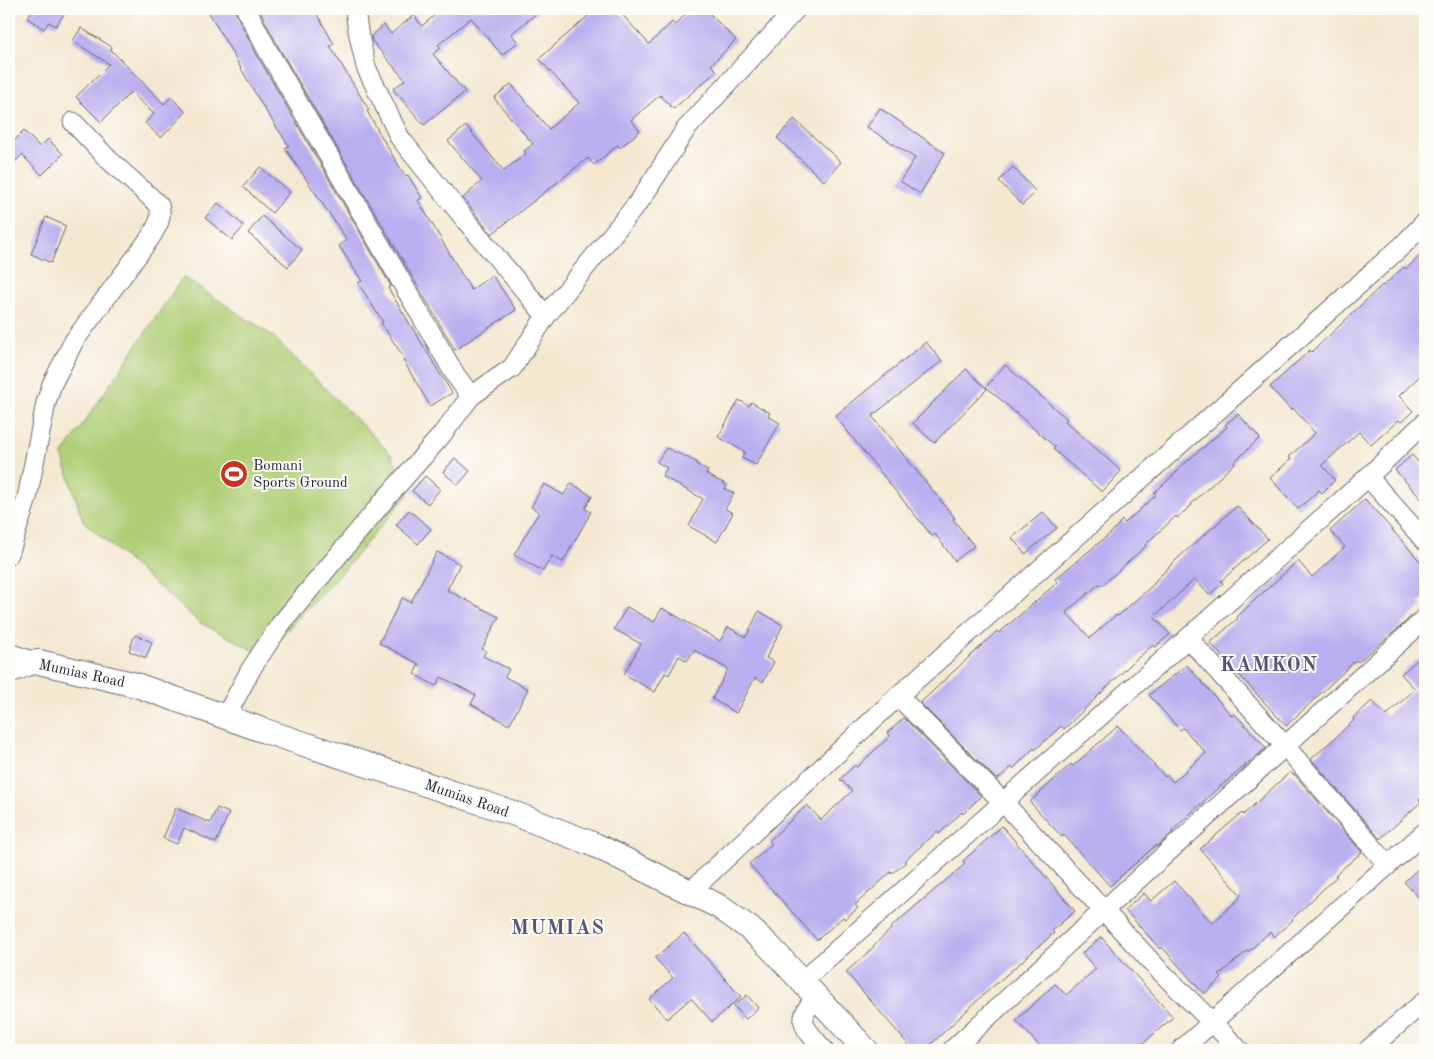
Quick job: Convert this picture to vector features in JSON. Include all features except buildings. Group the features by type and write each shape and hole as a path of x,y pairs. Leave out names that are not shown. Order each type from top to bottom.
{"street":[{"path":"246,9 268,51 456,376 471,396"},
{"path":"355,9 366,67 400,138 546,316"},
{"path":"226,716 252,669 280,625 440,437 471,396 512,368 546,316 641,199 686,129 796,9"},
{"path":"9,554 27,498 46,403 52,384 74,340 150,238 158,225 161,213 159,205 109,160 73,122"},
{"path":"690,892 898,696 1403,245 1425,222"},
{"path":"816,1046 804,1024 803,1018 809,988 1002,802 1368,477 1425,422"},
{"path":"1368,477 1425,540"},
{"path":"952,1050 1425,619"},
{"path":"1188,638 1285,746 1388,866"},
{"path":"9,653 34,662"},
{"name":"Mumias Road","path":"9,671 34,662 50,664 136,685 265,731 510,812 595,844 718,906 749,928 769,946 866,1050"},
{"path":"898,696 1002,802 1156,967 1239,1050"},
{"path":"1181,1050 1425,832"},
{"path":"1368,1050 1425,1001"}],"green space":[{"name":"Bomani Sports Ground","path":"183,277 273,336 392,455 409,493 343,571 263,655 199,622 83,521 62,455"}],"place":[{"name":"Bomani Sports Ground","path":"234,474"}],"district":[{"name":"KAMKON","path":"1269,664"},
{"name":"MUMIAS","path":"558,927"}]}
